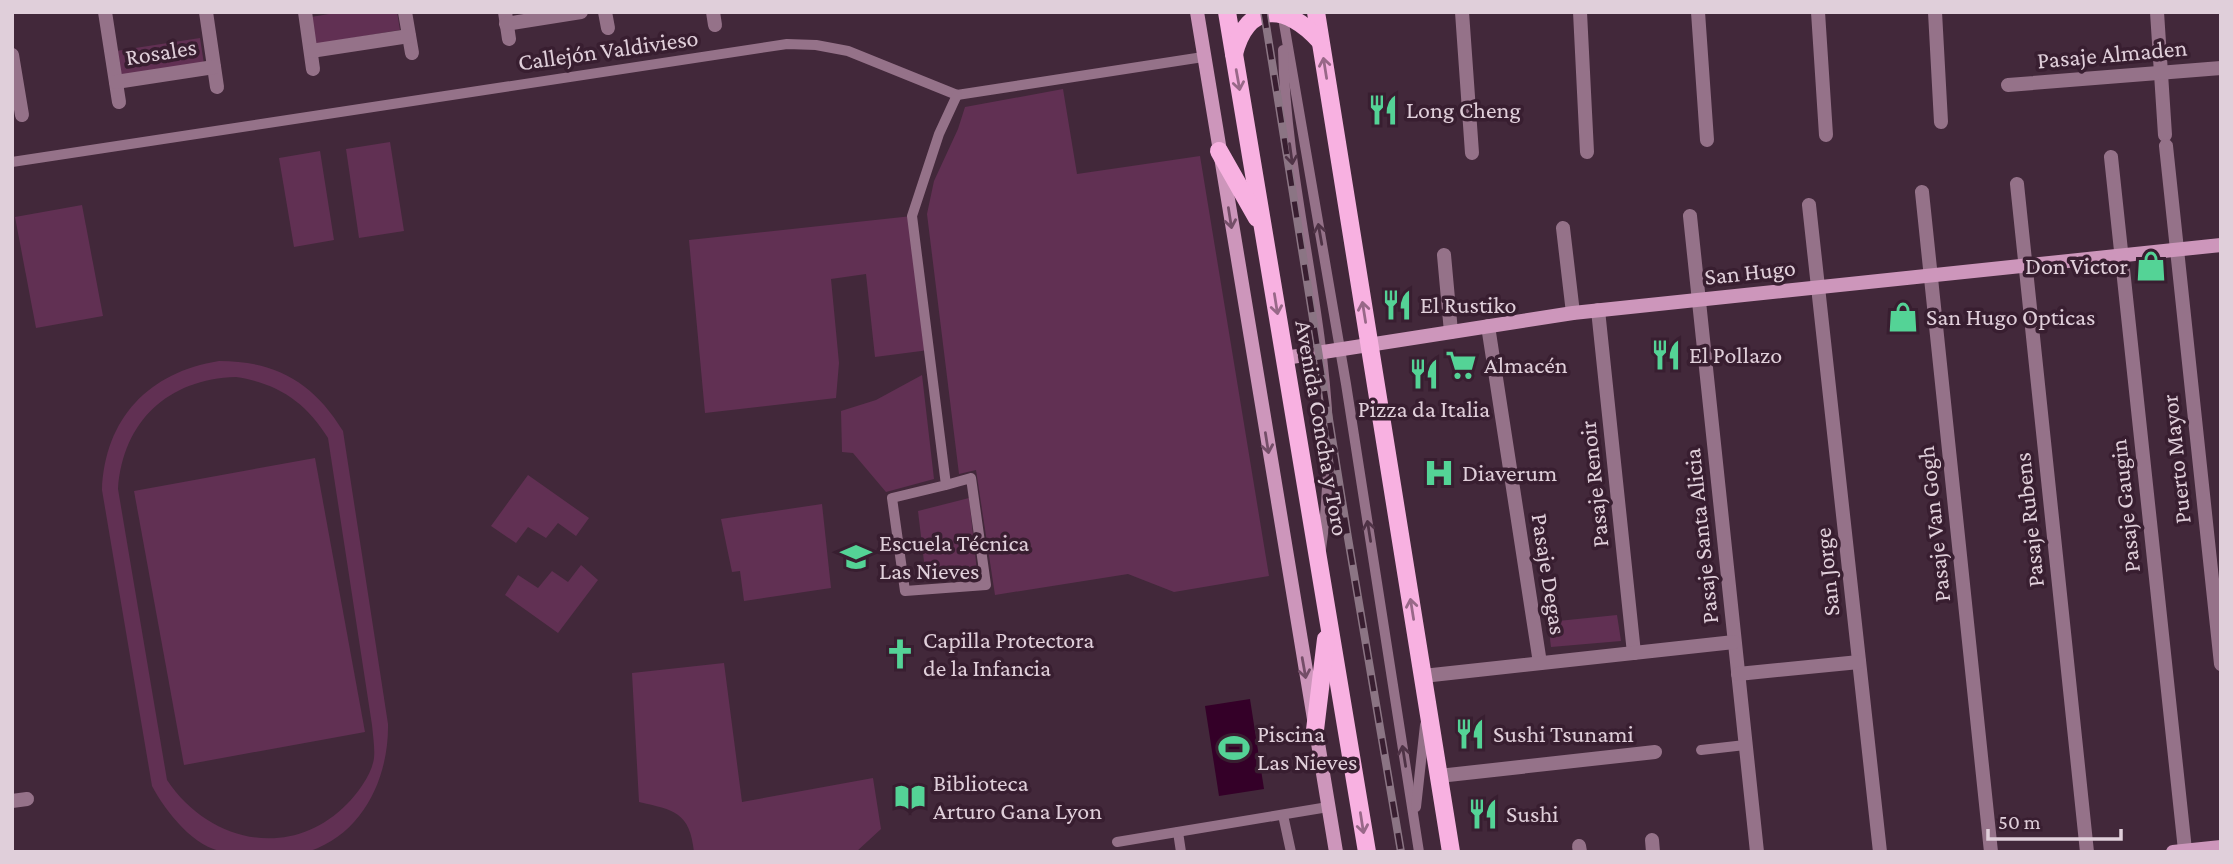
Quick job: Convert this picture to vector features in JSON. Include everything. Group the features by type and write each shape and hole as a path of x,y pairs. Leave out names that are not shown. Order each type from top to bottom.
{"main road":[{"name":"Avenida Concha y Toro","path":"1227,12 1367,852"},
{"path":"1234,54 1239,37 1259,15 1282,12 1303,22 1320,41"},
{"path":"1316,12 1451,852"},
{"path":"1219,151 1264,229"},
{"path":"1315,730 1328,618"}],"street":[{"path":"105,12 119,102"},
{"path":"206,12 217,87"},
{"path":"305,12 313,69"},
{"path":"405,12 412,53"},
{"path":"507,25 581,12"},
{"path":"605,12 608,28"},
{"path":"1197,12 1336,852"},
{"path":"1462,12 1472,153"},
{"path":"1580,12 1587,152"},
{"path":"1698,12 1707,140"},
{"path":"1818,12 1826,135"},
{"path":"1935,12 1941,122"},
{"name":"Puerto Mayor","path":"2157,12 2166,141 2221,664"},
{"path":"311,51 409,36"},
{"path":"12,55 15,96 22,115"},
{"name":"Rosales","path":"116,82 214,67"},
{"name":"Pasaje Almaden","path":"2008,85 2221,68"},
{"name":"Pasaje Gaugin","path":"2111,156 2179,851"},
{"name":"Pasaje Rubens","path":"2017,184 2087,852"},
{"name":"Pasaje Van Gogh","path":"1922,191 1991,852"},
{"name":"San Jorge","path":"1810,205 1880,852"},
{"name":"Pasaje Santa Alicia","path":"1690,216 1756,852"},
{"path":"1563,228 1573,313"},
{"name":"San Hugo","path":"1285,358 1573,313 2221,245"},
{"path":"1444,255 1451,332"},
{"name":"Pasaje Renoir","path":"1598,310 1634,653"},
{"name":"Pasaje Degas","path":"1488,326 1540,663"},
{"path":"1423,676 1734,642"},
{"path":"1738,674 1859,662"},
{"path":"1439,776 1655,752"},
{"path":"2179,851 2221,847"}],"lane":[{"path":"1282,12 1340,350 1419,852"},
{"path":"1282,12 1286,116 1320,353 1328,450 1320,562"},
{"name":"Callejón Valdivieso","path":"12,162 787,44 816,45 848,51 957,95"},
{"path":"946,485 912,216 939,134 957,95 1203,57"},
{"path":"971,478 986,585 905,591 892,498 946,485 971,478"},
{"path":"1415,824 1428,705"},
{"path":"1702,750 1745,745"},
{"path":"1118,842 1328,807"},
{"path":"1283,815 1291,852"},
{"path":"1178,832 1181,852"}],"shaded area":[{"path":"341,12 397,12 400,30 316,44 311,17"},
{"path":"200,38 204,64 120,77 116,51"},
{"path":"1063,89 1077,174 1200,156 1269,576 1174,592 1128,574 995,595 976,470 959,474 927,214 934,181 965,107"},
{"path":"390,142 404,231 359,238 346,149"},
{"path":"320,151 334,240 294,247 279,158"},
{"path":"82,205 103,316 36,328 15,217"},
{"path":"912,216 929,350 875,357 866,274 831,279 839,363 836,398 705,413 689,240"},
{"path":"219,361 258,365 275,370 306,387 319,399 343,431 388,724 387,744 378,782 359,817 329,843 310,851 236,853 214,849 202,844 182,827 152,786 102,490 105,464 122,420 135,403 152,388 194,367","holes":["236,377 277,389 300,404 328,438 374,746 374,758 367,777 347,804 325,822 301,833 277,838 252,837 228,830 205,818 184,801 167,780 118,489 129,443 153,408 170,395 190,386"]},
{"path":"922,375 934,479 886,492 853,453 842,452 841,411 876,400"},
{"path":"315,458 365,732 184,765 134,491"},
{"path":"528,475 589,518 576,536 558,523 546,538 528,527 516,543 491,526"},
{"path":"969,498 977,571 925,570 918,511"},
{"path":"822,504 831,588 744,601 740,571 732,572 721,519"},
{"path":"581,565 598,580 558,633 505,595 518,575 538,588 552,571 568,582"},
{"path":"1617,615 1621,641 1551,647 1548,622"},
{"path":"724,663 742,802 873,778 881,829 856,852 694,852 689,828 678,815 639,802 632,673"},
{"name":"Piscina Las Nieves","path":"1250,699 1264,789 1219,796 1205,706"}],"railway":[{"path":"1264,12 1401,852"}],"place":[{"name":"Long Cheng","path":"1383,110"},
{"name":"Don Victor","path":"2151,266"},
{"name":"El Rustiko","path":"1397,305"},
{"name":"San Hugo Opticas","path":"1903,317"},
{"name":"El Pollazo","path":"1666,355"},
{"name":"Almacén","path":"1461,365"},
{"name":"Pizza da Italia","path":"1424,374"},
{"name":"Diaverum","path":"1439,473"},
{"name":"Escuela Técnica Las Nieves","path":"856,557"},
{"name":"Capilla Protectora de la Infancia","path":"900,654"},
{"name":"Sushi Tsunami","path":"1470,734"},
{"name":"Piscina Las Nieves","path":"1234,748"},
{"name":"Biblioteca Arturo Gana Lyon","path":"910,797"},
{"name":"Sushi","path":"1483,814"}]}
